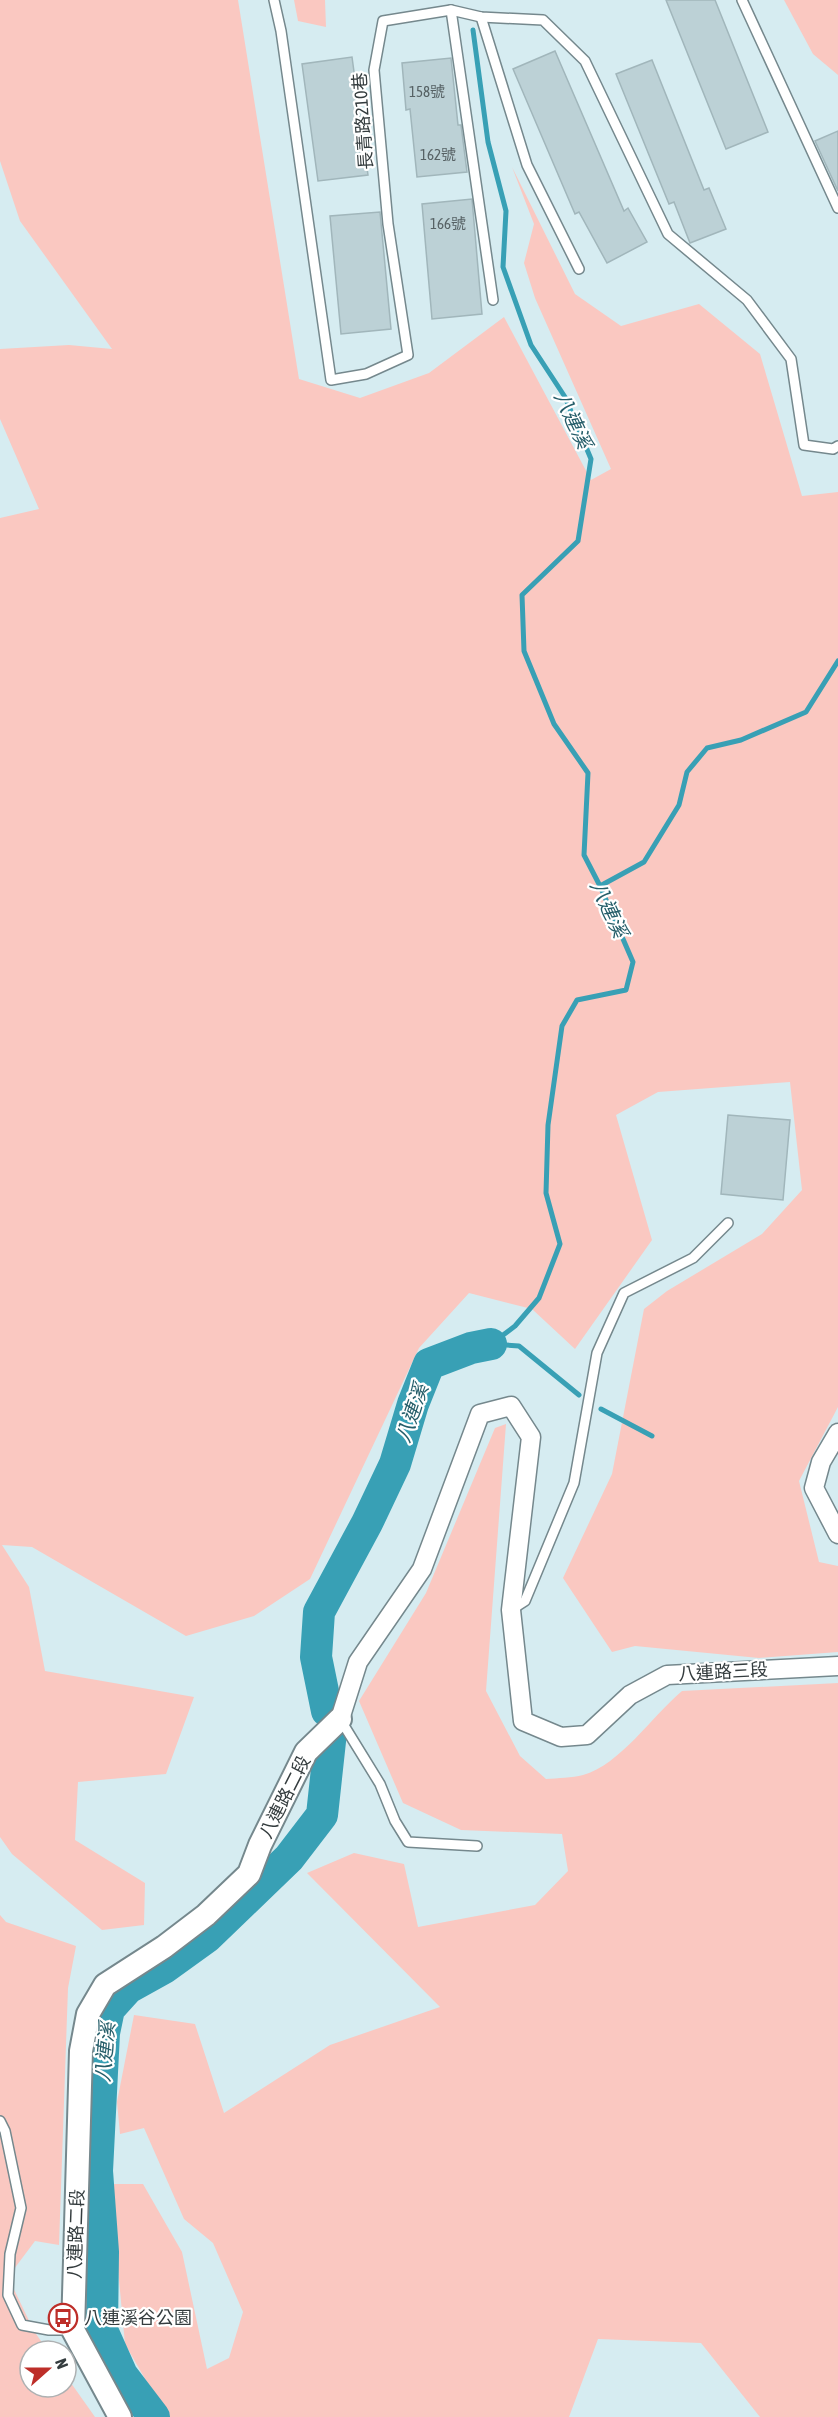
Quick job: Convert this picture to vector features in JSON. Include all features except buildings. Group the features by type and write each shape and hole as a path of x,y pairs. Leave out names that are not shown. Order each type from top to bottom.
{"street":[{"name":"八連路二段","path":"73,2330 81,2051 88,2014 105,1985 164,1947 206,1915 249,1874 260,1845 306,1752 340,1719 357,1662 422,1569 480,1414 511,1406 531,1437 511,1610 524,1721"},
{"path":"838,1433 821,1461 814,1488 838,1534"},
{"name":"八連路三段","path":"524,1721 561,1737 587,1735 630,1695 667,1675 838,1666"},
{"path":"73,2330 120,2417"}],"lane":[{"name":"長青路210巷","path":"274,0 281,30 331,380 366,375 408,355 388,224 374,70 383,21 451,10 481,17 543,20 585,60 668,234 747,300 791,359 804,445 833,449 838,446"},
{"path":"742,0 838,208"},
{"path":"451,10 493,300"},
{"path":"481,17 527,165 579,269"},
{"path":"511,1610 525,1601 574,1483 597,1353 624,1293 693,1258 728,1224"},
{"path":"340,1719 380,1784 395,1821 408,1842 477,1846"},
{"path":"0,2121 21,2208 10,2253 8,2295 22,2325 49,2330 73,2330"}],"shaded area":[{"path":"0,0 238,0 299,379 360,398 429,373 504,317 591,480 611,469 535,298 524,263 534,224 512,167 575,294 621,326 699,304 760,354 802,496 838,492 838,1407 799,1481 819,1562 838,1566 838,1652 759,1658 635,1646 612,1652 563,1578 612,1474 644,1309 667,1291 762,1234 802,1190 790,1082 658,1092 616,1115 652,1240 575,1349 532,1309 469,1293 419,1348 310,1579 254,1616 186,1636 32,1547 2,1545 29,1587 45,1671 194,1697 166,1774 78,1782 75,1840 145,1883 144,1925 102,1930 12,1854 0,1837 0,518 39,509 0,419 0,349 69,345 112,349 20,221 0,161"},
{"path":"294,0 325,0 326,27 298,21"},
{"path":"784,0 838,0 838,75 813,54"},
{"path":"506,1424 486,1691 520,1756 546,1779 583,1775 597,1770 623,1751 682,1691 838,1683 838,2417 760,2417 701,2343 598,2339 569,2417 167,2417 125,2344 110,2184 143,2184 182,2252 207,2369 229,2358 243,2312 213,2243 184,2219 144,2128 120,2134 117,2102 134,2015 195,2024 224,2113 330,2045 440,2007 307,1873 354,1853 404,1864 418,1927 535,1905 568,1871 562,1834 461,1830 403,1803 359,1701 426,1593 495,1428"},
{"path":"0,1915 6,1922 76,1946 68,1988 59,2245 35,2241 8,2277 40,2339 18,2339 18,2399 78,2399 78,2393 95,2417 0,2417"}],"waterway":[{"name":"八連溪","path":"473,30 488,142 506,211 503,267 531,345 565,397 591,459 578,541 522,595 524,651 554,724 588,773 584,855 633,962 626,990 577,1000 562,1026 548,1125 546,1193 560,1244 539,1298 515,1326 491,1344"},
{"path":"600,886 644,862 679,805 687,772 707,748 741,740 806,712 838,661"},
{"path":"491,1344 519,1346 579,1395"},
{"name":"八連溪","path":"327,1711 316,1657 319,1612 367,1523 395,1464 413,1404 429,1364 471,1348 491,1344"},
{"path":"601,1409 652,1436"},
{"name":"八連溪","path":"154,2417 122,2375 102,2330 103,2252 97,2171 104,2033 109,2009 128,1988 164,1968 207,1937 289,1858 322,1815 331,1732"}],"place":[{"name":"八連溪谷公園","path":"63,2318"}]}
